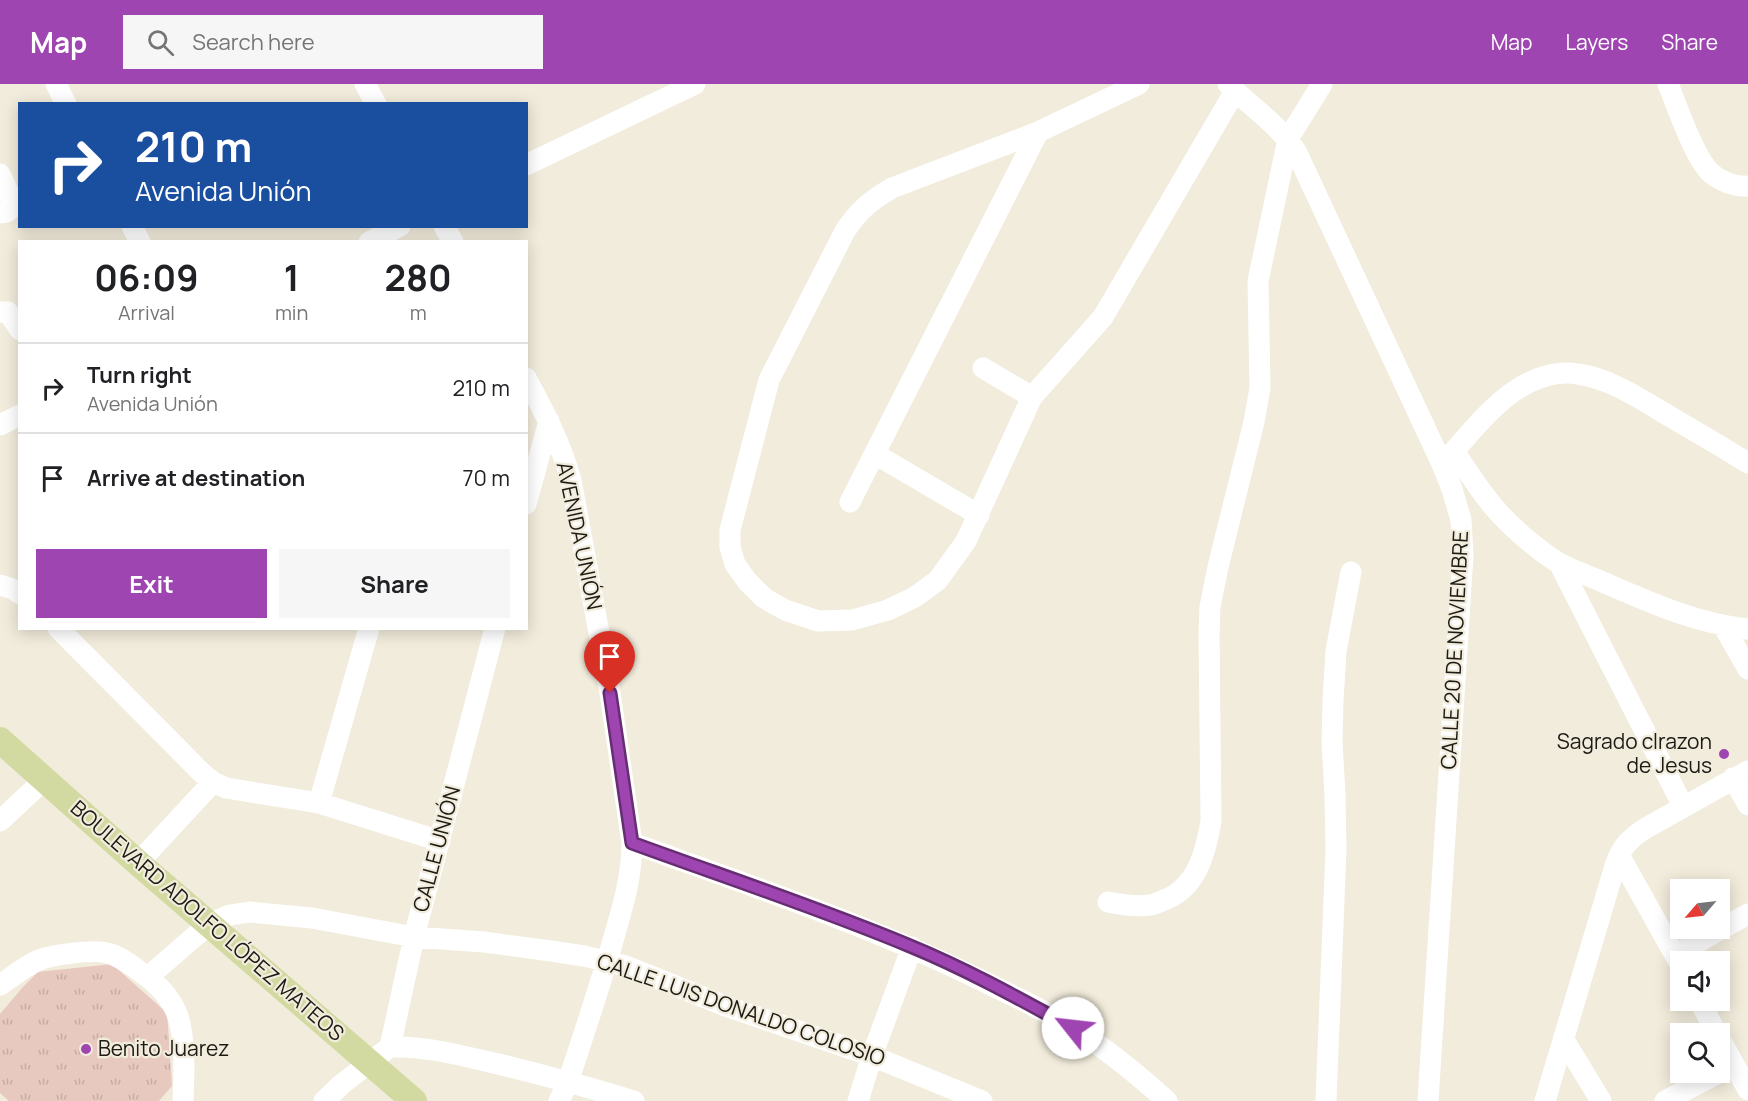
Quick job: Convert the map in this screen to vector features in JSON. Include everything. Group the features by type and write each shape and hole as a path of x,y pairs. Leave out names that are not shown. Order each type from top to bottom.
{"main road":[{"name":"BOULEVARD ADOLFO LÓPEZ MATEOS","path":"0,740 209,924 380,1054 414,1101"}],"street":[{"path":"56,84 65,102"},
{"path":"365,84 375,102"},
{"path":"528,164 695,84"},
{"path":"1140,84 1038,132 892,188 872,200 856,215 845,231 769,380 730,530 730,547 735,564 747,581 764,598 784,610 818,621 852,620 888,610 906,602 938,580 966,541 1032,397 1103,317 1232,88"},
{"path":"1108,902 1133,906 1152,905 1173,896 1188,884 1207,846 1211,821 1210,607 1254,422 1260,387 1258,281 1288,139 1322,84"},
{"path":"1668,84 1700,158 1711,173 1725,181 1748,186"},
{"name":"CALLE 20 DE NOVIEMBRE","path":"1232,88 1272,121 1288,139 1305,167 1448,457 1452,489 1461,520 1463,555 1428,1101"},
{"path":"850,502 1038,132"},
{"path":"0,174 13,203 7,213 0,213"},
{"path":"373,240 395,228"},
{"path":"0,312 8,312 18,327"},
{"path":"983,368 1032,397"},
{"path":"1748,462 1623,388 1577,373 1558,373 1535,380 1514,392 1492,409 1448,457 1477,486 1500,514 1526,538 1559,563 1642,599 1724,627 1748,629"},
{"name":"AVENIDA UNIÓN","path":"528,382 549,421 571,480 610,693 632,843 632,864 628,888 607,961 564,1091"},
{"path":"0,425 18,416"},
{"path":"528,497 549,421"},
{"path":"875,453 979,515"},
{"path":"1559,563 1683,806"},
{"path":"1326,1101 1336,850 1332,741 1333,701 1336,651 1351,572"},
{"path":"0,585 18,593"},
{"path":"1724,627 1748,669"},
{"path":"60,630 213,782 239,791 319,803 440,841"},
{"path":"319,803 368,630"},
{"name":"CALLE UNIÓN","path":"380,1054 440,841 494,630"},
{"path":"1545,1101 1619,855 1631,838 1741,774 1748,805"},
{"path":"0,821 45,779"},
{"path":"138,863 213,782"},
{"path":"632,843 840,918 912,947 999,988 1073,1028 1132,1070 1167,1101"},
{"path":"1619,855 1672,951"},
{"name":"CALLE LUIS DONALDO COLOSIO","path":"209,924 230,915 270,912 414,937 484,942 607,961 626,966 723,1005 873,1056 982,1101"},
{"path":"1691,951 1748,914"},
{"path":"148,977 209,924"},
{"path":"858,1101 912,947"},
{"path":"0,985 37,961 93,951 106,952 117,957 148,977 173,1004 181,1035 183,1101"},
{"path":"1564,1040 1601,1101"},
{"path":"324,1101 380,1054 411,1046 513,1067 564,1091 634,1101"},
{"path":"1730,1058 1748,1090"},
{"path":"1665,1101 1734,1065"}],"green space":[{"path":"112,964 167,1013 172,1086 159,1101 9,1101 0,1093 0,1014 38,972"}],"place":[{"name":"Sagrado clrazon de Jesus","path":"1724,754"},
{"name":"Benito Juarez","path":"86,1049"}],"route":[{"path":"610,693 632,843 840,918 912,947 970,974 1073,1028"}]}
